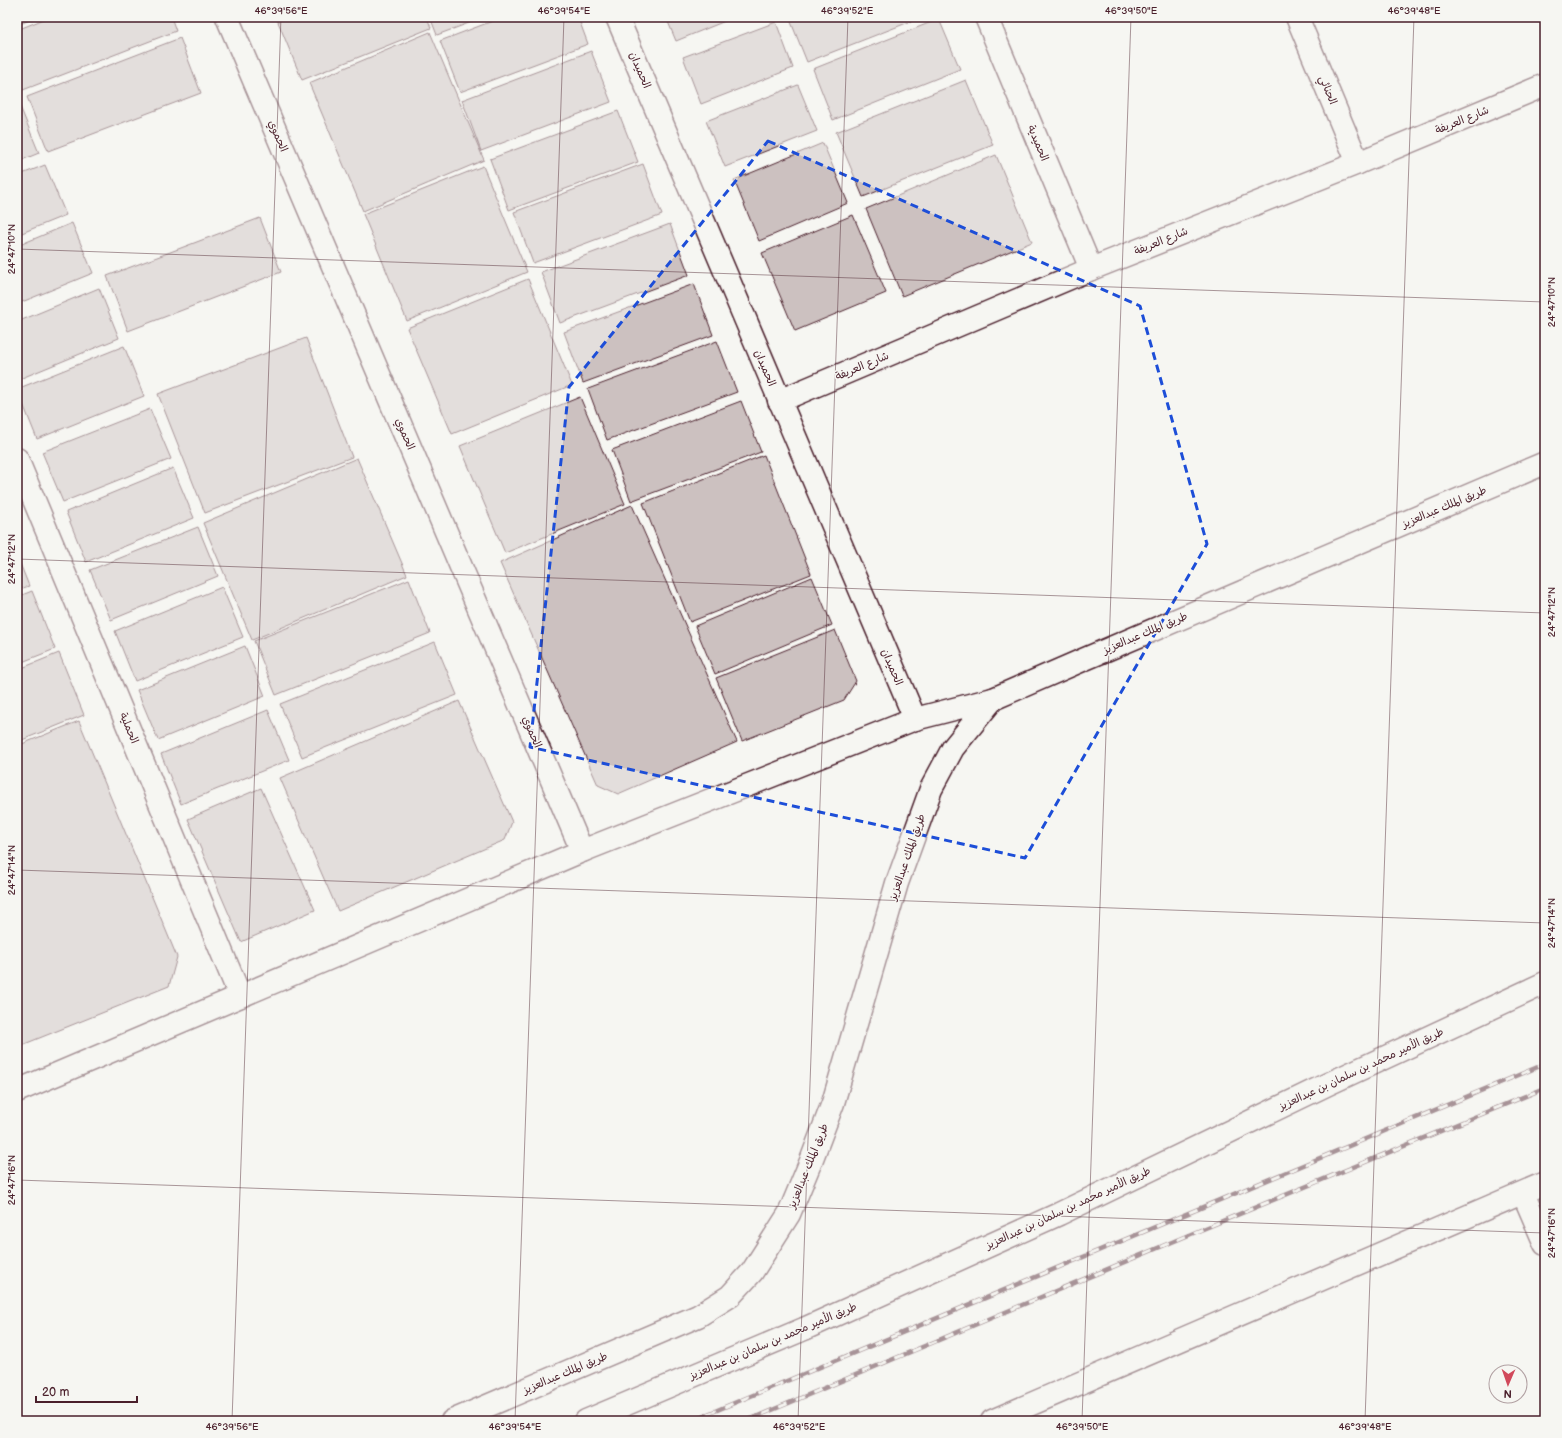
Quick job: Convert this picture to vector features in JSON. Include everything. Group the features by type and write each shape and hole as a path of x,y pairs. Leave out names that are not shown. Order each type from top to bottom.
{"street":[{"name":"الحموي","path":"227,17 582,851"},
{"name":"الحميدان","path":"617,17 914,719"},
{"name":"الحميدية","path":"986,17 1091,270"},
{"name":"الحنائي","path":"1297,17 1358,163"},
{"name":"شارع العريفة","path":"779,400 1091,270 1358,163 1545,85"},
{"name":"الحملية","path":"17,460 240,996"},
{"name":"طريق الملك عبدالعزيز","path":"452,1421 698,1316 730,1296 752,1272 789,1214 833,1102 897,884 931,789 953,748 993,699 1545,463"},
{"path":"17,1091 582,851 914,719 993,699"},
{"name":"طريق الأمير محمد بن سلمان بن عبدالعزيز","path":"586,1421 804,1329 1060,1214 1328,1084 1545,982"},
{"path":"992,1421 1545,1183"},
{"path":"1523,1193 1545,1244"}],"highlighted area":[{"path":"768,141 1140,306 1207,544 1025,858 530,747 569,387"}],"building":[{"path":"17,17 38,17 17,25"},
{"path":"49,17 171,17 176,31 23,90 17,74 17,30"},
{"path":"276,17 427,17 431,28 302,80"},
{"path":"430,17 485,17 437,35"},
{"path":"503,17 578,17 588,44 460,92 440,41"},
{"path":"666,17 735,17 676,41"},
{"path":"789,17 922,17 807,62"},
{"path":"939,19 960,69 833,120 813,69"},
{"path":"776,22 793,68 701,104 683,57"},
{"path":"430,32 484,160 363,211 309,83"},
{"path":"180,38 201,93 48,151 27,97"},
{"path":"591,51 611,102 481,151 462,100"},
{"path":"966,80 993,145 863,197 836,132"},
{"path":"798,85 817,131 725,167 706,121"},
{"path":"17,104 19,104 39,153 17,162"},
{"path":"618,111 638,162 509,210 490,159"},
{"path":"823,143 848,203 759,241 734,180"},
{"path":"996,155 1032,242 902,296 866,209"},
{"path":"643,164 662,215 533,263 514,212"},
{"path":"45,165 66,215 17,235 17,176"},
{"path":"483,166 527,272 407,321 363,214"},
{"path":"853,215 886,293 795,331 762,253"},
{"path":"260,218 281,272 128,331 107,276"},
{"path":"72,223 93,273 17,304 17,246"},
{"path":"670,224 689,275 560,323 541,272"},
{"path":"528,279 572,385 452,434 407,328"},
{"path":"694,284 713,335 583,383 564,332"},
{"path":"99,288 119,338 17,380 17,322"},
{"path":"306,338 352,457 205,513 158,394"},
{"path":"717,341 737,392 607,440 588,389"},
{"path":"124,346 144,396 37,439 17,389"},
{"path":"580,397 625,504 505,553 460,446"},
{"path":"741,401 761,452 631,501 612,450"},
{"path":"150,409 171,459 63,502 42,452"},
{"path":"764,455 811,574 690,622 643,503"},
{"path":"357,458 407,575 252,640 203,523"},
{"path":"173,468 194,518 86,562 66,512"},
{"path":"632,505 737,742 618,794 598,785 500,563"},
{"path":"198,527 218,576 111,620 90,570"},
{"path":"17,556 29,586 17,590"},
{"path":"812,577 832,625 715,674 695,626"},
{"path":"409,579 430,633 276,695 254,641"},
{"path":"222,587 243,637 135,681 115,631"},
{"path":"32,591 55,649 17,664 17,597"},
{"path":"835,630 856,681 844,700 742,741 716,678"},
{"path":"435,642 457,695 302,757 280,704"},
{"path":"245,646 265,696 158,740 137,690"},
{"path":"59,653 84,715 17,742 17,670"},
{"path":"459,701 512,822 505,840 338,911 280,778"},
{"path":"268,710 289,760 181,804 161,754"},
{"path":"79,721 177,957 169,986 17,1047 17,746"},
{"path":"261,788 315,910 241,942 188,819"}],"railway":[{"path":"691,1421 1545,1064"},
{"path":"746,1421 1203,1229 1545,1088"}]}
